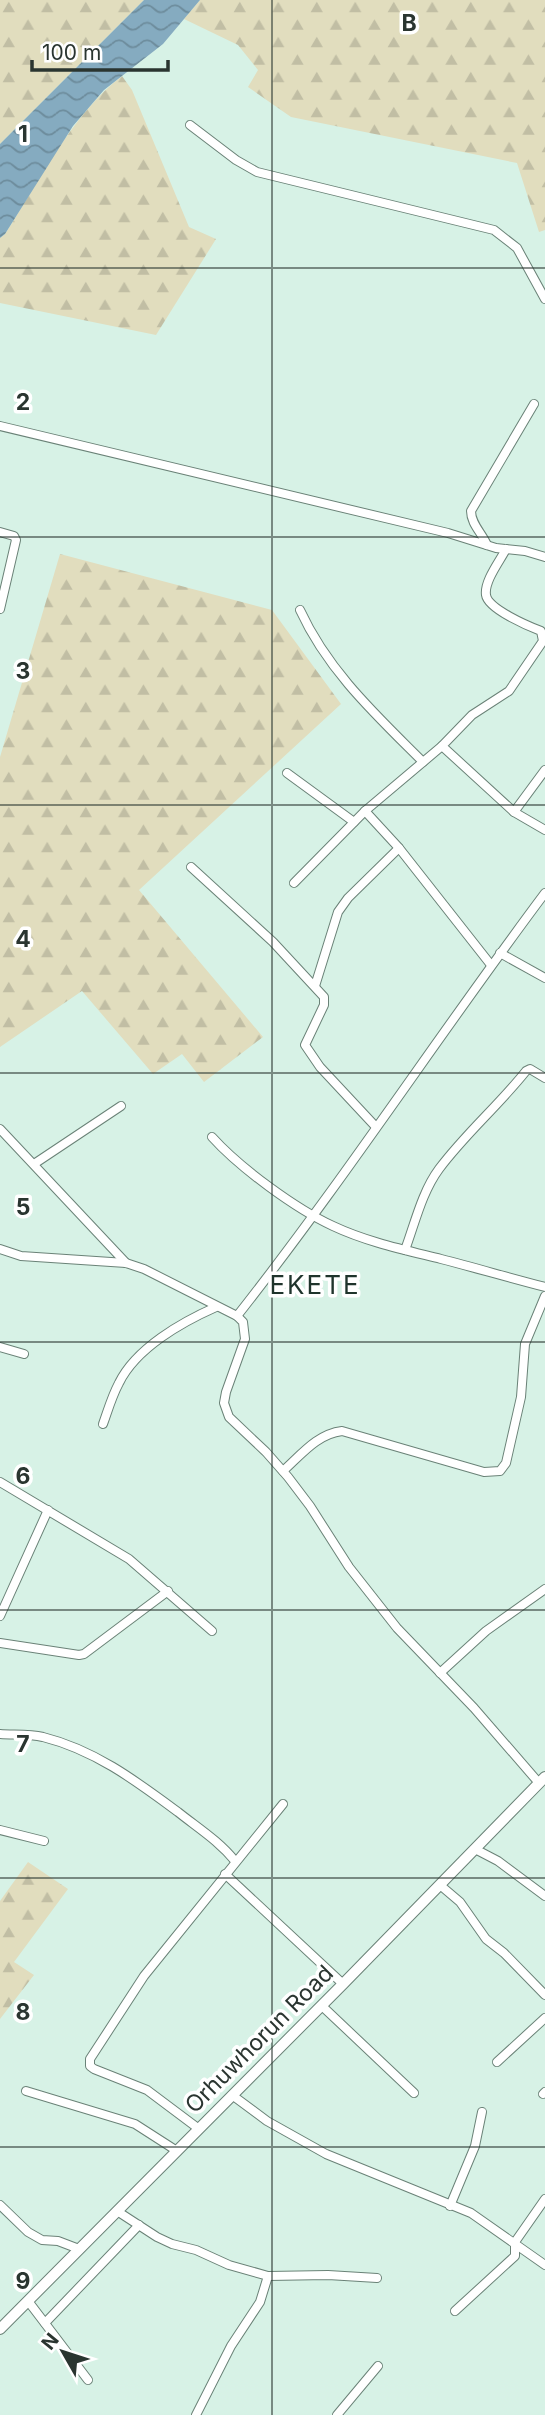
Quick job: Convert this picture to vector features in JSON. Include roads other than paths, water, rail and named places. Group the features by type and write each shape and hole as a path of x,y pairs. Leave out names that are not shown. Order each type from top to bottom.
{"street":[{"path":"190,125 236,160 257,172 494,230 517,248 545,299"},
{"path":"487,545 471,519 471,510 534,404"},
{"path":"0,426 448,533 506,550 525,551 545,557"},
{"path":"0,532 14,536 16,540 0,609"},
{"path":"294,883 365,811 442,746 472,715 509,691 543,641 541,631 510,616 488,600 485,593 506,550"},
{"path":"300,610 311,635 335,669 361,700 423,762"},
{"path":"442,746 514,812 545,831"},
{"path":"514,812 545,770"},
{"path":"287,773 354,822"},
{"path":"365,811 399,848 491,965"},
{"path":"316,986 338,912 348,898 399,848"},
{"path":"191,867 273,942 326,1000 305,1045 320,1067 376,1127"},
{"path":"237,1316 314,1216 545,893"},
{"path":"500,953 545,978"},
{"path":"405,1250 425,1194 439,1170 526,1071 530,1069 545,1078"},
{"path":"34,1164 121,1106"},
{"path":"0,1129 126,1262"},
{"path":"212,1137 229,1155 314,1216 334,1226 384,1245 545,1287"},
{"path":"0,1249 21,1256 126,1262 237,1316 243,1322 245,1339 224,1402 229,1417 283,1471 310,1506 349,1567 397,1628 542,1780"},
{"path":"283,1471 316,1441 329,1433 342,1431 484,1472 500,1471 506,1463 521,1397 525,1344 545,1296"},
{"path":"103,1424 120,1381 134,1363 170,1331 216,1307"},
{"path":"0,1347 24,1354"},
{"path":"0,1482 129,1559 212,1630"},
{"path":"0,1616 48,1510"},
{"path":"440,1673 486,1631 545,1589"},
{"path":"0,1643 84,1654 168,1591"},
{"path":"0,1734 40,1737 73,1746 100,1758 143,1786 224,1848 235,1861"},
{"name":"Orhuwhorun Road","path":"0,2329 322,2006 542,1780"},
{"path":"199,2129 147,2090 94,2070 90,2066 90,2059 144,1976 283,1804"},
{"path":"0,1830 44,1841"},
{"path":"475,1849 498,1861 545,1896"},
{"path":"225,1874 343,1984"},
{"path":"440,1885 460,1902 486,1938 545,1994"},
{"path":"322,2006 414,2093"},
{"path":"497,2062 545,2018"},
{"path":"26,2091 135,2124 177,2151"},
{"path":"232,2095 267,2121 326,2154 471,2213 545,2265"},
{"path":"450,2206 475,2146 482,2112"},
{"path":"455,2311 515,2256 515,2242 545,2199"},
{"path":"0,2205 28,2232 42,2240 58,2241 79,2249"},
{"path":"117,2211 172,2244 268,2276 328,2275 377,2278"},
{"path":"45,2323 139,2225"},
{"path":"196,2415 231,2347 260,2302 268,2276"},
{"path":"28,2301 88,2381"},
{"path":"337,2415 378,2366"}],"water":[{"path":"144,0 200,0 163,44 104,90 73,126 0,238 0,144"}],"district":[{"name":"EKETE","path":"315,1285"}]}
